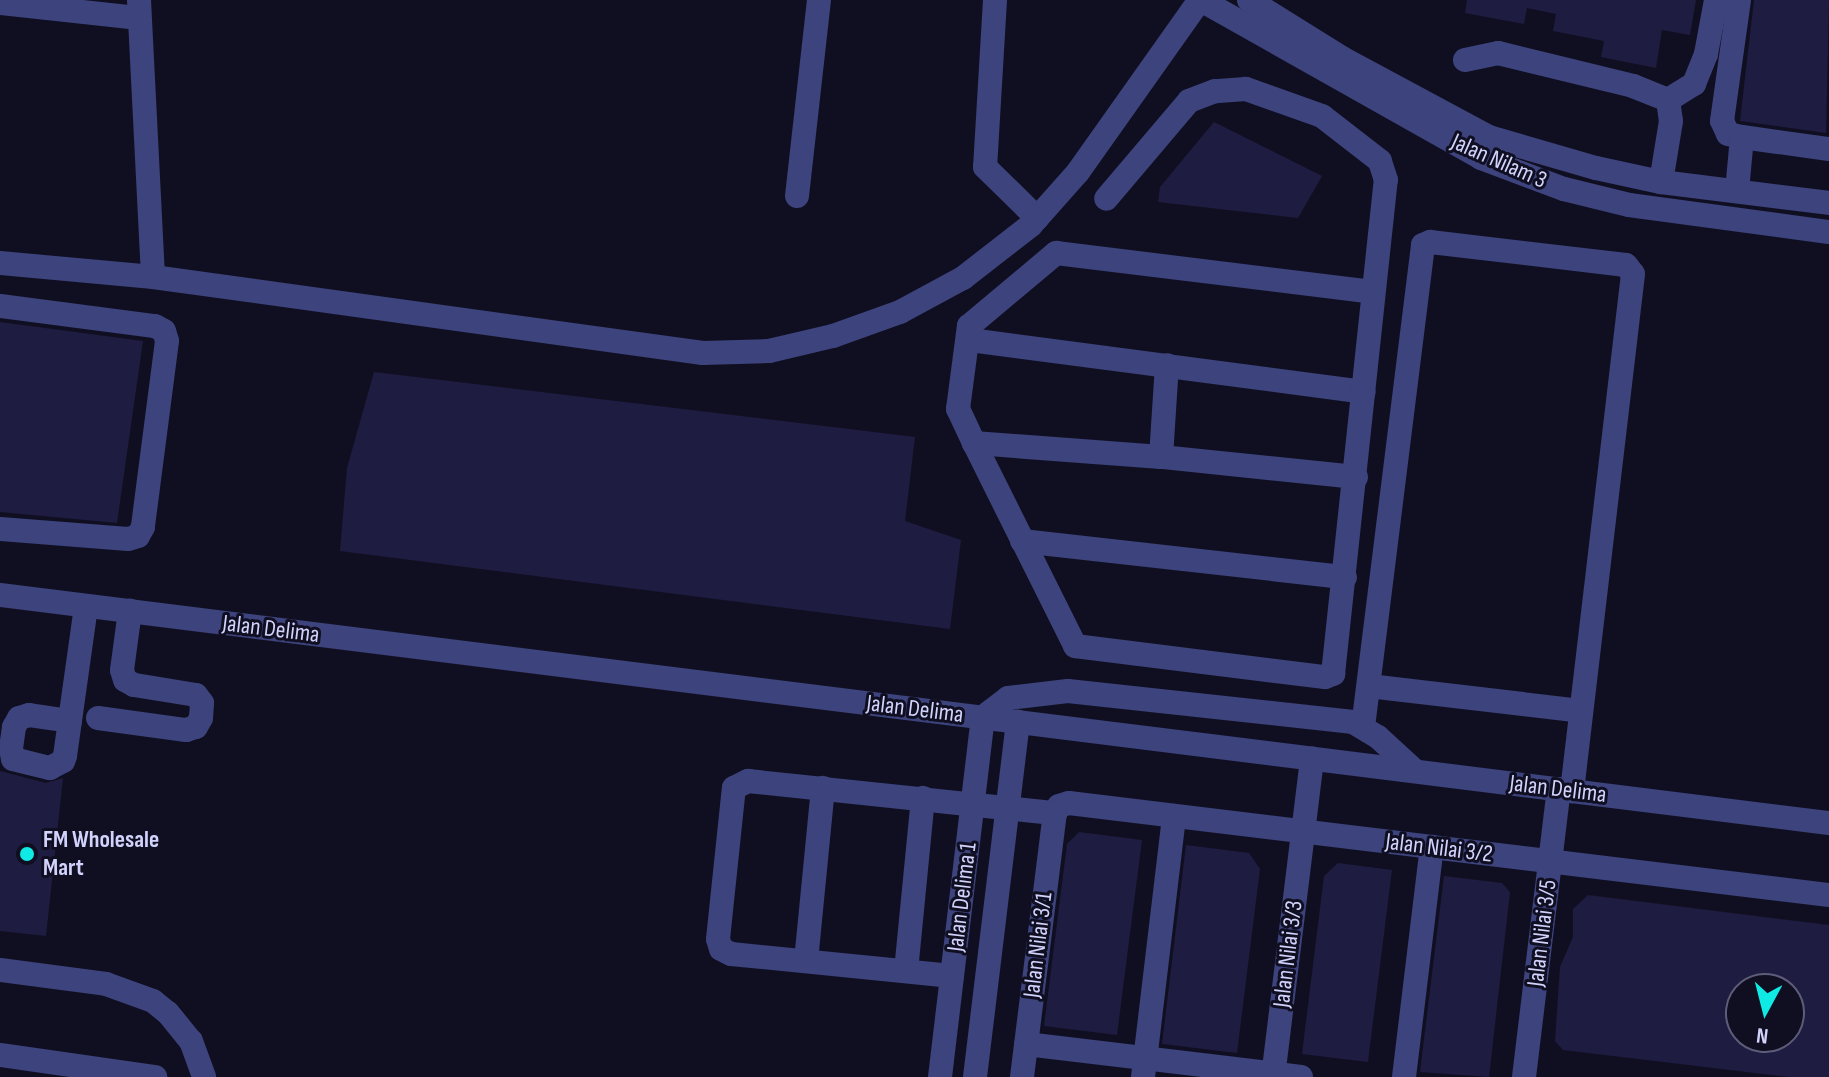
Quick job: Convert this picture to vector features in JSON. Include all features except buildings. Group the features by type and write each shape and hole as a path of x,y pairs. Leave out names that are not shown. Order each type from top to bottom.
{"street":[{"path":"797,196 819,0"},
{"path":"995,0 985,167 1037,218"},
{"path":"0,263 153,277 703,353 769,351 833,336 900,312 963,278 1037,218 1078,172 1201,0"},
{"name":"Jalan Nilam 3","path":"1201,0 1481,158 1564,189 1629,205 1829,232"},
{"name":"Jalan Nilam 3","path":"1249,0 1342,58 1489,137 1661,182 1829,203"},
{"path":"1668,100 1694,84 1706,54 1716,0"},
{"path":"1739,0 1722,121 1728,134 1829,149"},
{"path":"0,3 139,9 153,277"},
{"path":"1465,60 1498,53 1633,86 1668,100"},
{"path":"1106,199 1189,101 1215,91 1246,89 1322,116 1380,161 1386,180 1334,670 1329,677 1075,646 958,409 970,340 969,326 1056,253 1373,292"},
{"path":"1661,182 1671,121 1668,100"},
{"path":"1737,191 1742,137"},
{"name":"Jalan Nilai 3/5","path":"1369,686 1423,245 1430,242 1630,267 1633,274 1581,711 1551,861 1524,1077"},
{"path":"0,306 155,326 164,331 167,341 143,527 138,536 128,539 0,529"},
{"path":"970,340 1364,392"},
{"path":"1161,457 1167,365"},
{"path":"974,443 1161,457 1356,477"},
{"path":"1022,541 1345,577"},
{"name":"Jalan Delima","path":"0,595 1829,823"},
{"path":"70,721 86,606"},
{"path":"98,718 186,730 196,727 201,718 202,703 196,695 134,685 125,680 122,670 130,611"},
{"path":"1178,703 1184,660"},
{"path":"1363,727 1369,686 1581,711"},
{"path":"983,717 1008,698 1068,691 1353,722 1415,771"},
{"name":"Jalan Delima 1","path":"940,1077 983,717"},
{"name":"Jalan Delima 1","path":"975,1077 1018,722"},
{"name":"Jalan Nilai 3/3","path":"1273,1075 1312,758"},
{"name":"Jalan Nilai 3/2","path":"806,961 731,954 721,949 718,939 734,788 748,781 1055,813 1059,806 1069,803 1829,895"},
{"path":"823,788 806,961 952,976"},
{"path":"906,971 923,798"},
{"name":"Jalan Nilai 3/1","path":"1022,1077 1055,813"},
{"path":"1144,1068 1174,816"},
{"path":"1404,1077 1432,847"},
{"path":"0,970 106,984 153,1001 186,1034 204,1077"},
{"path":"1026,1044 1144,1068 1301,1077"},
{"path":"0,1055 155,1077"}],"place":[{"name":"FM Wholesale Mart","path":"27,854"}]}
